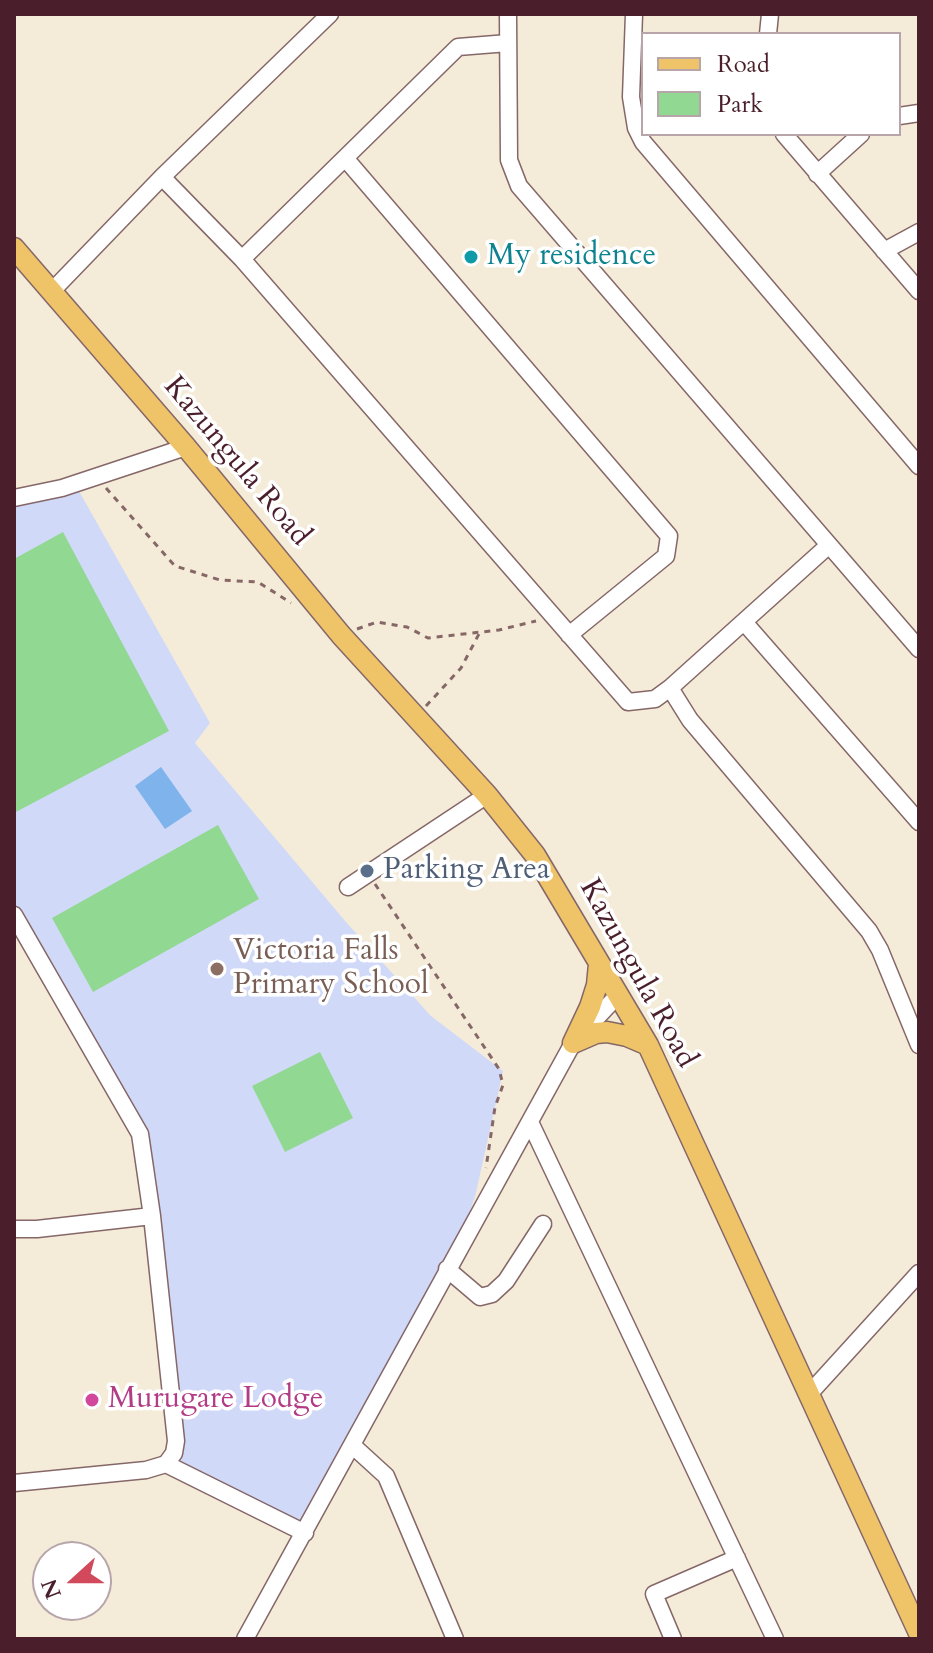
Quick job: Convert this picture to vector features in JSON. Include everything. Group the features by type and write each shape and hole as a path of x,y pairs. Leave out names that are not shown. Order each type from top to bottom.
{"main road":[{"name":"Kazungula Road","path":"14,248 186,447 341,635 487,795 535,855 648,1045 919,1633"},
{"path":"573,1043 590,1007 599,964"},
{"path":"573,1043 607,1032 648,1045"}],"street":[{"path":"52,291 162,177 330,14"},
{"path":"508,14 509,160 519,186 919,649"},
{"path":"634,14 631,97 636,128 643,142 919,466"},
{"path":"242,259 458,47 508,43"},
{"path":"786,136 919,291"},
{"path":"817,174 859,136"},
{"path":"345,158 669,536 666,556 569,635"},
{"path":"162,177 242,259 628,702 655,699 670,688 829,545"},
{"path":"884,251 919,232"},
{"path":"14,498 62,488 186,447"},
{"path":"744,622 919,822"},
{"path":"670,688 690,720 869,931 880,950 919,1045"},
{"path":"348,887 487,795"},
{"path":"14,915 135,1123 152,1216 176,1441 174,1453 166,1464 146,1470 14,1483"},
{"path":"245,1639 573,1043 618,995"},
{"path":"530,1122 775,1639"},
{"path":"14,1229 152,1216"},
{"path":"447,1269 480,1297 492,1294 506,1281 543,1224"},
{"path":"809,1394 919,1273"},
{"path":"352,1445 386,1476 455,1639"},
{"path":"166,1464 305,1533"},
{"path":"673,1639 654,1594 737,1558"}],"path":[{"path":"95,477 175,566 220,580 258,582 293,605"},
{"path":"341,635 377,622 407,627 428,638 480,632 554,617"},
{"path":"416,717 461,668 480,632"},
{"path":"368,874 499,1069 503,1085 493,1122 484,1200"}],"shaded area":[{"name":"Victoria Falls Primary School","path":"75,484 210,723 195,743 346,922 431,1016 503,1071 475,1197 459,1242 305,1533 166,1464 174,1453 139,1134 14,915 14,498"}],"green space":[{"path":"63,532 169,731 14,813 14,559"},
{"path":"218,825 259,899 93,992 52,918"},
{"path":"320,1052 353,1118 285,1152 252,1086"}],"water":[{"path":"161,767 192,811 165,829 135,786"}],"place":[{"name":"My residence","path":"471,257"},
{"name":"Parking Area","path":"367,871"},
{"name":"Victoria Falls Primary School","path":"217,969"},
{"name":"Murugare Lodge","path":"92,1400"}]}
